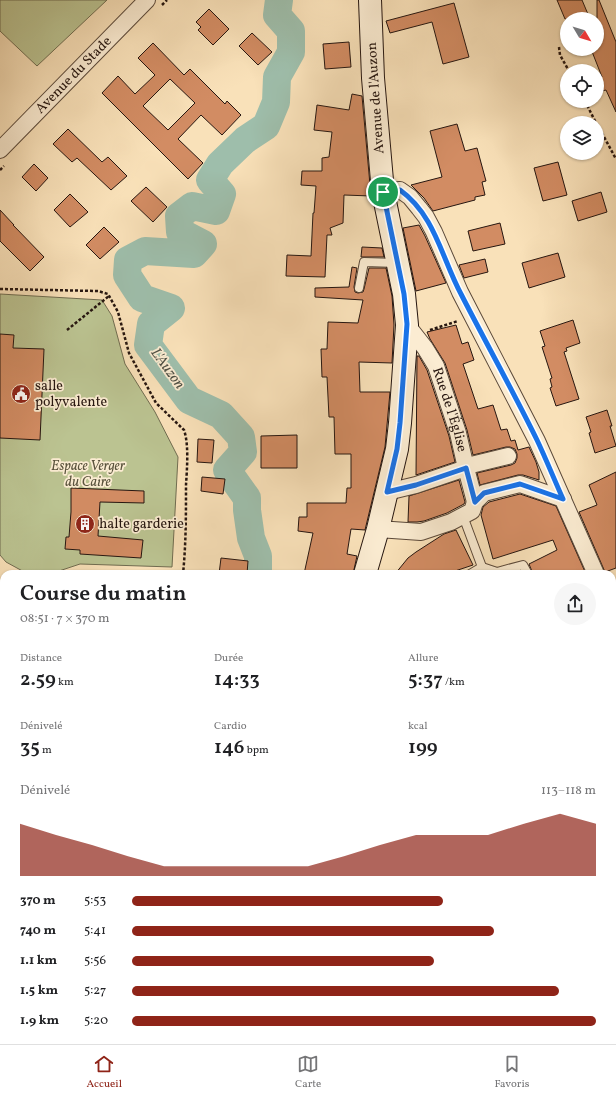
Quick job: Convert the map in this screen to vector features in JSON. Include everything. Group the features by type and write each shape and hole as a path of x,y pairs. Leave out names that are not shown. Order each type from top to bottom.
{"main road":[{"name":"Avenue de l'Auzon","path":"366,570 378,529 397,449 411,330 383,192 373,78 370,0"}],"street":[{"name":"Avenue du Stade","path":"0,150 147,0"},
{"path":"383,192 400,190 410,197 426,217 460,292 537,441 594,570"},
{"name":"Rue de l'Église","path":"411,330 436,366 458,433 475,502"},
{"path":"387,492 416,485 471,465 508,456"},
{"path":"378,529 421,532 451,522 472,511 475,502 484,493 520,484 563,499"}],"lane":[{"path":"359,288 364,262 398,263"},
{"path":"463,516 482,567"},
{"path":"504,570 523,565 526,570"},
{"path":"477,570 482,567 491,570"}],"path":[{"path":"559,47 560,55 564,64"},
{"path":"604,137 616,159"},
{"path":"0,290 98,291 108,294 118,312 129,353 156,403 184,430 186,436 185,554 183,570"},
{"path":"67,330 109,296"},
{"path":"411,330 472,316"}],"green space":[{"path":"0,0 107,0 37,66 0,31"},
{"name":"Espace Verger du Caire","path":"0,294 102,300 112,316 125,364 155,412 178,457 172,567 80,564 62,570 21,570 6,562 0,555"}],"building":[{"path":"557,0 582,0 587,12 562,12"},
{"path":"597,0 599,0 604,12 597,12"},
{"path":"454,3 469,57 443,64 432,22 390,33 386,21"},
{"path":"209,9 229,29 213,45 198,30 201,27 196,22"},
{"path":"604,12 616,42 616,112 606,90 604,90 604,64 597,64 594,56 604,56"},
{"path":"252,33 272,52 258,65 239,46"},
{"path":"349,42 351,67 325,69 323,44"},
{"path":"153,43 184,75 190,69 225,104 227,101 241,115 222,135 201,115 178,139 203,163 188,179 102,93 118,76 135,94 155,75 138,58","holes":["170,79 195,103 168,130 143,106"]},
{"path":"352,94 362,96 371,196 344,195 343,223 330,228 332,235 327,235 325,277 286,276 287,255 311,256 316,186 301,185 302,171 322,171 322,158 329,157 332,132 314,130 317,105 349,110"},
{"path":"457,124 465,151 477,148 486,181 482,182 485,195 475,197 475,200 433,211 424,198 411,185 442,177 430,131"},
{"path":"68,129 102,162 108,157 127,176 111,190 77,158 72,162 53,144"},
{"path":"558,162 567,195 543,201 534,168"},
{"path":"34,164 48,178 36,191 22,177"},
{"path":"146,187 167,207 153,222 131,201"},
{"path":"601,192 607,212 578,221 572,201"},
{"path":"70,194 88,212 70,227 54,210"},
{"path":"0,210 44,257 30,271 0,241"},
{"path":"500,223 505,244 473,251 468,231"},
{"path":"419,225 446,283 416,291 403,228"},
{"path":"104,227 119,242 100,259 86,245"},
{"path":"362,247 382,248 384,257 361,257"},
{"path":"558,253 565,277 529,288 522,263"},
{"path":"485,259 488,272 464,278 459,265"},
{"path":"352,267 357,268 354,287 355,292 358,293 363,292 369,268 386,268 392,296 394,325 392,363 359,362 360,392 390,392 385,447 365,530 351,529 347,554 357,556 354,570 305,570 313,533 298,531 299,517 307,517 307,503 346,503 347,488 351,488 351,454 335,454 334,417 329,417 327,377 322,377 321,349 327,349 328,322 358,323 363,300 315,297 315,288 349,287"},
{"path":"573,320 580,343 566,348 567,351 564,352 579,399 556,406 550,388 552,387 550,379 552,378 542,347 545,346 540,331"},
{"path":"456,325 462,344 468,342 474,360 463,364 478,409 493,405 501,430 507,429 511,441 515,440 518,450 529,447 536,462 539,472 539,480 518,475 480,485 477,473 511,465 515,463 517,454 515,449 506,447 473,455 467,430 445,363 427,332"},
{"name":"salle polyvalente","path":"0,334 14,335 13,348 44,349 40,440 0,438"},
{"path":"417,356 419,356 427,370 449,436 455,462 416,475"},
{"path":"607,410 616,446 595,453 589,433 591,432 586,417"},
{"path":"297,435 297,468 261,468 261,436"},
{"path":"198,439 214,440 212,463 197,462"},
{"path":"616,472 616,568 610,570 604,570 579,512 597,505 589,485"},
{"path":"202,477 225,479 223,494 201,491"},
{"path":"459,480 465,502 464,504 447,513 424,521 408,522 409,496"},
{"name":"halte garderie","path":"71,488 144,491 144,503 100,502 98,536 143,540 141,558 80,554 80,550 65,549 66,537 69,537"},
{"path":"520,494 556,506 584,570 531,570 529,564 557,550 553,540 493,559 481,515 483,507 489,502"},
{"path":"456,530 473,565 458,570 398,570 408,558 444,534"},
{"path":"221,558 248,561 247,570 220,570"}],"waterway":[{"name":"L'Auzon","path":"258,570 258,556 251,538 247,498 227,470 243,452 241,437 221,415 189,400 148,345 151,324 171,308 142,298 127,275 128,260 145,251 194,254 203,244 180,232 179,216 192,206 216,211 222,194 210,180 220,164 245,140 266,126 276,102 277,77 291,52 291,31 277,15 279,0"}],"place":[{"name":"salle polyvalente","path":"21,394"},
{"name":"halte garderie","path":"85,524"}],"route":[{"path":"400,190 410,197 426,217 460,292 537,441 563,499 520,484 484,493 475,502 466,468 416,485 387,492 397,449 407,324 404,294 383,192 400,190"}]}
